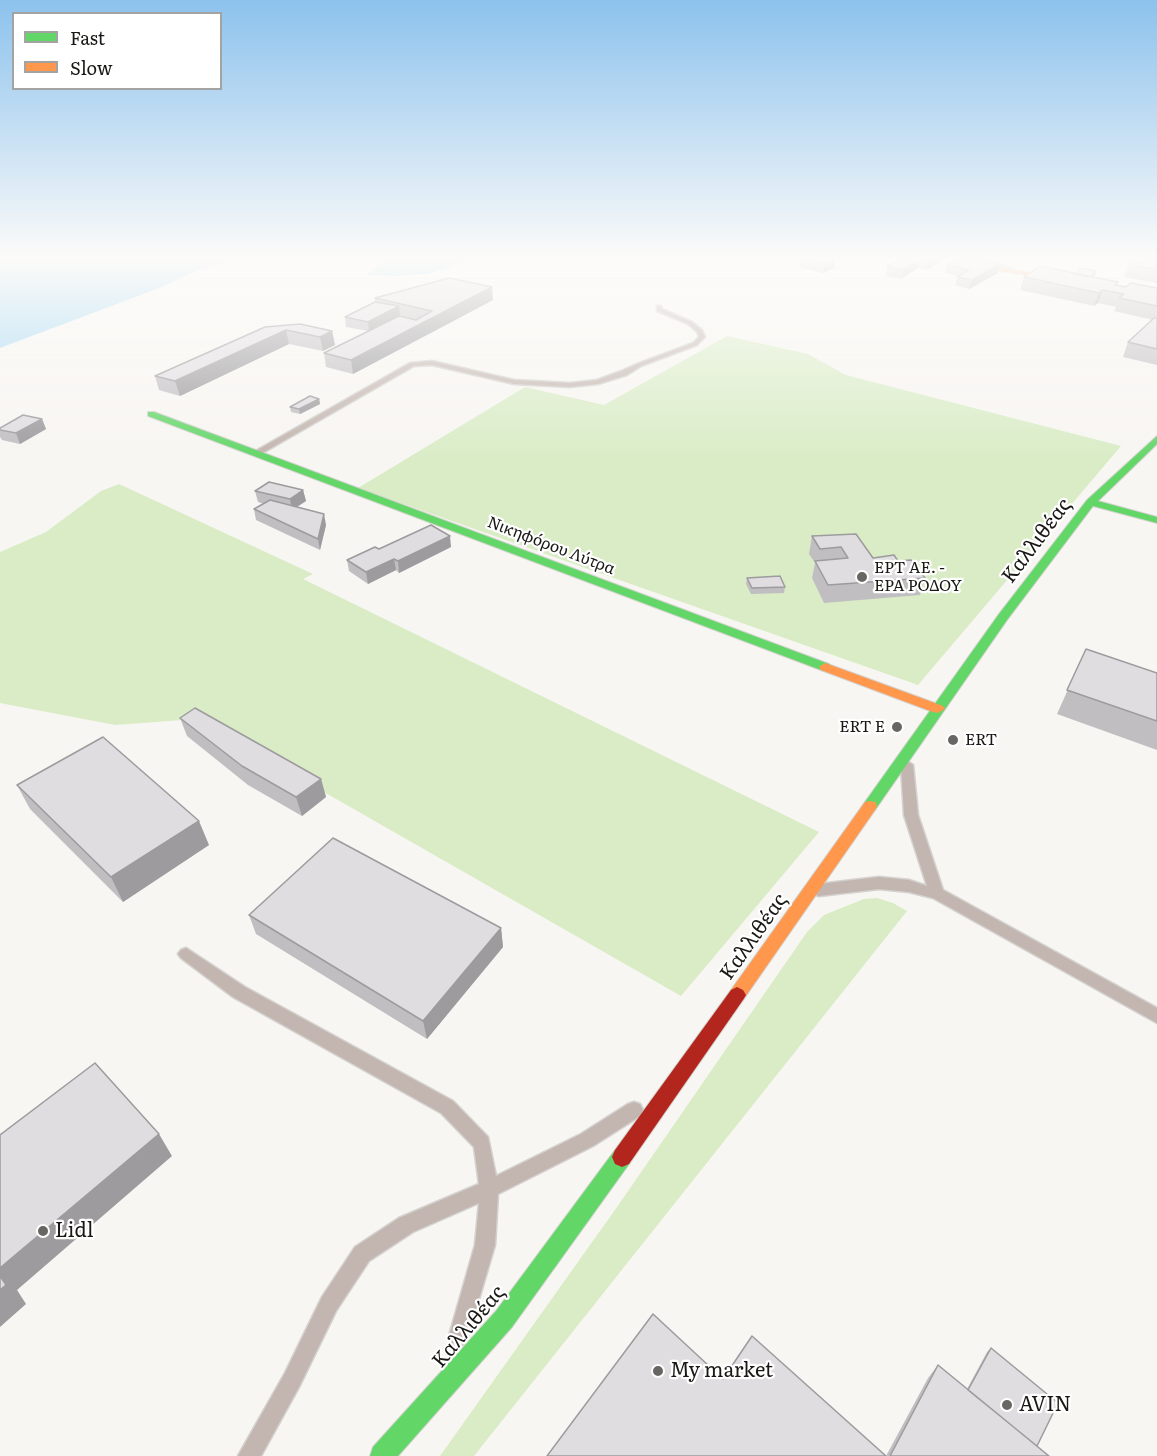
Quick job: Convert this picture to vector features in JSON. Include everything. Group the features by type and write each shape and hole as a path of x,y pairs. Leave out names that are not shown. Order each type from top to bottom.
{"street":[{"name":"Νικηφόρου Λύτρα","path":"151,414 938,709"},
{"name":"Καλλιθέας","path":"382,1456 504,1319 673,1086 1003,617 1091,502 1157,439"},
{"path":"1091,502 1157,520"}],"lane":[{"path":"256,453 412,364 432,363 514,382 570,385 598,382 695,344 702,337 700,331 691,324"},
{"path":"906,755 911,814 937,894"},
{"path":"810,891 879,883 909,886 937,894 1157,1016"},
{"path":"186,954 239,992 447,1107 482,1143 489,1189 485,1245 465,1321 433,1399"},
{"path":"249,1456 292,1380 329,1304 362,1254 406,1225 489,1189 587,1140 673,1086"}],"green space":[{"path":"727,336 808,354 846,375 1121,446 918,685 358,488 525,387 604,405"},
{"path":"119,484 313,574 303,579 819,832 681,996 196,719 115,725 0,703 0,552 46,532 101,491"},
{"path":"877,898 907,911 474,1456 440,1456 617,1207 807,932 824,915 864,899"}],"water":[{"path":"0,324 64,324 0,348"}],"building":[{"path":"300,324 332,331 320,337 286,330 175,381 155,376 265,327"},
{"path":"383,324 421,324 351,360 324,353"},
{"path":"1148,324 1157,324 1157,349 1128,342"},
{"path":"310,396 319,399 299,409 290,407"},
{"path":"23,415 42,419 16,433 0,430 0,428"},
{"path":"269,482 303,490 290,499 255,491"},
{"path":"270,500 324,514 318,539 254,509"},
{"path":"431,525 450,536 398,561 394,559 366,572 347,560 375,547 379,549"},
{"path":"856,534 873,558 894,555 898,561 911,560 925,578 828,585 815,561 848,558 841,547 820,549 812,536"},
{"path":"780,576 785,587 752,588 747,578"},
{"path":"1086,649 1157,673 1157,721 1067,690"},
{"path":"195,708 321,779 296,797 242,766 180,718"},
{"path":"103,737 199,821 111,877 17,785"},
{"path":"333,838 501,928 423,1021 249,915"},
{"name":"Lidl","path":"95,1063 159,1134 0,1268 0,1135"},
{"path":"0,1276 6,1285 0,1290"},
{"name":"My market","path":"653,1314 723,1379 752,1336 886,1456 547,1456"},
{"path":"991,1348 1058,1403 1037,1446 968,1390"},
{"path":"938,1365 1049,1456 890,1456"}],"traffic: fast":[{"path":"151,414 825,667"},
{"path":"870,806 1003,617 1091,502 1157,439"},
{"path":"1091,502 1157,520"},
{"path":"382,1456 504,1319 622,1157"}],"traffic: slow":[{"path":"825,667 938,709"},
{"path":"737,995 870,806"}],"traffic: jam":[{"path":"622,1157 737,995"}],"place":[{"name":"ΕΡΤ ΑΕ. - ΕΡΑ ΡΟΔΟΥ","path":"862,577"},
{"name":"ERT E","path":"897,727"},
{"name":"ERT","path":"953,740"},
{"name":"Lidl","path":"43,1231"},
{"name":"My market","path":"658,1371"},
{"name":"AVIN","path":"1007,1405"}]}
